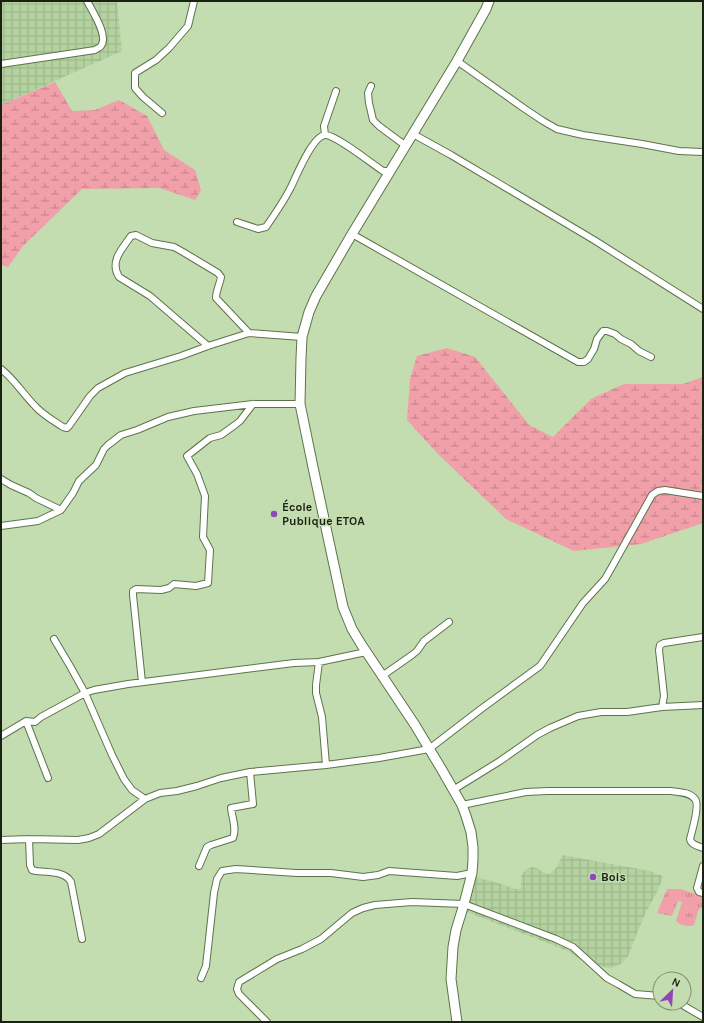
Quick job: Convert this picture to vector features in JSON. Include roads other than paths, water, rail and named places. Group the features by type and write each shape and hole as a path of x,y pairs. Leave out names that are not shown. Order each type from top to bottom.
{"street":[{"path":"1,64 96,50 101,46 103,39 102,30 87,1"},
{"path":"162,113 135,88 135,74 156,60 169,48 188,26 194,1"},
{"path":"457,1022 452,985 453,947 456,930 472,873 472,840 462,805 415,725 352,629 343,607 300,404 302,337 309,312 316,296 457,61 489,1"},
{"path":"457,61 519,105 543,121 557,128 583,135 679,151 703,152"},
{"path":"371,86 368,93 368,103 373,120 406,146"},
{"path":"325,135 324,126 336,91"},
{"path":"413,134 594,240 703,308"},
{"path":"237,222 258,229 266,227 291,187 302,162 320,136 325,135 336,139 383,171 390,171"},
{"path":"352,234 578,362 584,362 588,359 603,331 616,334 639,351 651,357"},
{"path":"208,346 150,296 119,277 116,272 115,264 118,255 131,236 136,235 152,243 174,247 218,273 221,276 221,281 216,293 216,298 219,303 249,333"},
{"path":"1,369 13,380 42,413 63,427 67,428 90,396 98,388 125,373 249,333 302,337"},
{"path":"1,526 38,521 61,510 79,482 96,465 104,449 121,435 168,417 194,411 253,404 300,404"},
{"path":"142,682 133,591 136,589 161,590 169,588 174,584 196,586 208,583 210,550 203,537 205,496 197,474 187,456 210,438 221,435 235,425 253,404"},
{"path":"1,480 61,510"},
{"path":"1,840 78,840 89,838 99,834 145,799 160,793 177,791 221,778 250,772 326,765 379,758 429,749 540,666 583,603 605,579 652,495 658,491 665,490 703,496"},
{"path":"382,676 417,651 424,641 449,622"},
{"path":"662,707 664,696 659,650 660,645 664,643 703,637"},
{"path":"54,639 85,693 124,779 132,790 145,799"},
{"path":"1,736 26,721 35,722 41,717 85,693 94,690 142,682 294,663 318,662 366,652"},
{"path":"318,662 316,692 322,722 326,765"},
{"path":"453,790 500,761 537,735 574,718 601,712 627,712 662,707 703,705"},
{"path":"26,721 48,778"},
{"path":"199,866 207,847 233,838 234,822 232,808 253,804 250,772"},
{"path":"462,805 526,792 682,792 695,799 697,804 690,841 692,844 703,848"},
{"path":"29,839 30,865 32,870 62,874 69,878 82,939"},
{"path":"703,866 697,888 699,892 703,894"},
{"path":"201,978 206,966 214,893 217,878 222,871 236,869 297,873 331,873 363,876 378,875 389,871 457,876 472,873"},
{"path":"267,1022 239,994 237,989 239,982 277,959 302,949 321,939 352,913 375,905 397,903 412,902 464,904 556,939 573,947 607,978 635,994 652,995"},
{"path":"692,1011 703,1017"}],"place":[{"name":"École Publique ETOA","path":"274,514"},
{"name":"Bois","path":"593,877"}]}
